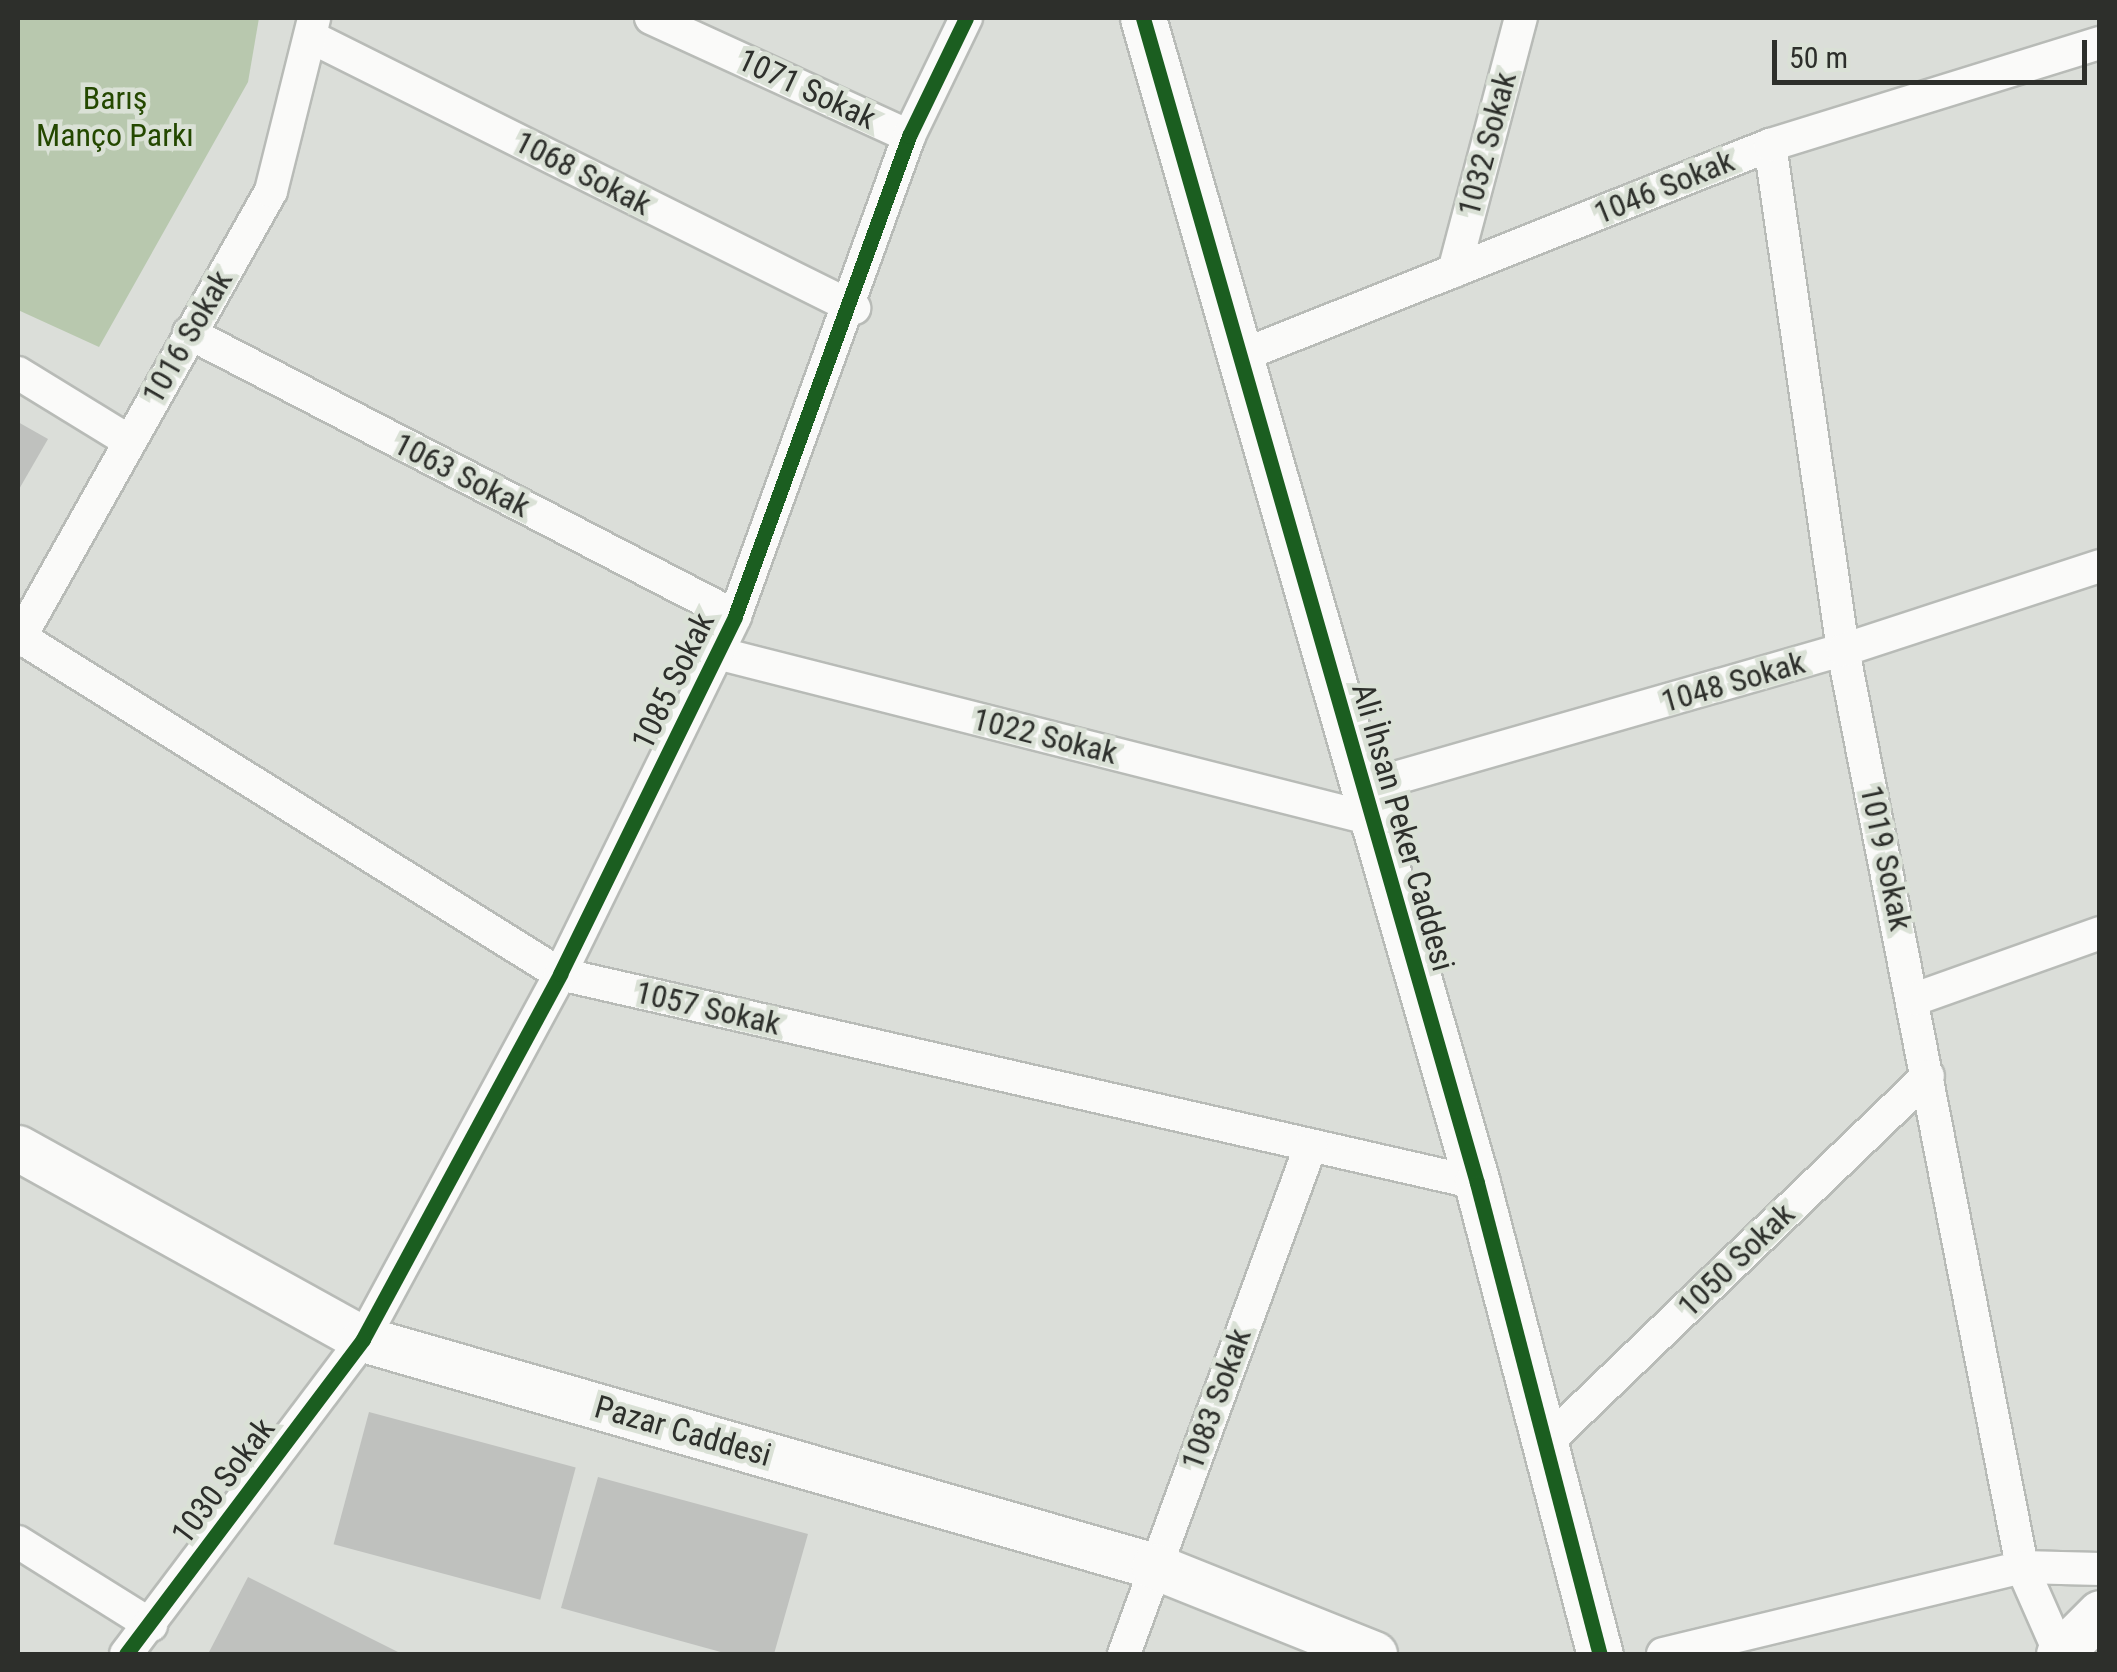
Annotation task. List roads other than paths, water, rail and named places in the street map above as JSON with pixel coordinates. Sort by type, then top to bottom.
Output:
[{"type":"street","name":"1071 Sokak","points":[[651,18],[908,136]]},
{"type":"street","name":"1085 Sokak","points":[[363,1339],[560,974],[735,616],[854,308],[908,136],[966,18]]},
{"type":"street","name":"Ali İhsan Peker Caddesi","points":[[1143,18],[1477,1183],[1600,1654]]},
{"type":"street","name":"1032 Sokak","points":[[1454,271],[1521,18]]},
{"type":"street","name":"1068 Sokak","points":[[314,28],[854,308]]},
{"type":"street","name":"1016 Sokak","points":[[19,639],[271,191],[314,28]]},
{"type":"street","name":"1046 Sokak","points":[[1238,357],[1770,145],[2100,43]]},
{"type":"street","name":"1019 Sokak","points":[[1770,145],[1843,650],[1915,999],[2022,1567],[2059,1654]]},
{"type":"street","name":"1063 Sokak","points":[[189,333],[735,616]]},
{"type":"street","points":[[18,373],[129,441]]},
{"type":"street","name":"1048 Sokak","points":[[1368,803],[2100,566]]},
{"type":"street","name":"1057 Sokak","points":[[19,639],[560,974],[1477,1183]]},
{"type":"street","name":"1022 Sokak","points":[[718,653],[1368,803]]},
{"type":"street","points":[[1915,999],[2100,933]]},
{"type":"street","name":"1050 Sokak","points":[[1545,1444],[1928,1076]]},
{"type":"street","name":"1083 Sokak","points":[[1124,1654],[1311,1145]]},
{"type":"street","name":"Pazar Caddesi","points":[[18,1148],[363,1339],[1154,1566],[1374,1654]]},
{"type":"street","name":"1030 Sokak","points":[[126,1654],[363,1339]]},
{"type":"street","points":[[18,1542],[151,1625]]},
{"type":"street","points":[[18,1566],[54,1565]]},
{"type":"street","points":[[1663,1654],[2022,1567],[2100,1569]]},
{"type":"street","points":[[2059,1654],[2100,1613]]},
{"type":"park label","name":"Barış Manço Parkı","points":[[115,118]]}]
